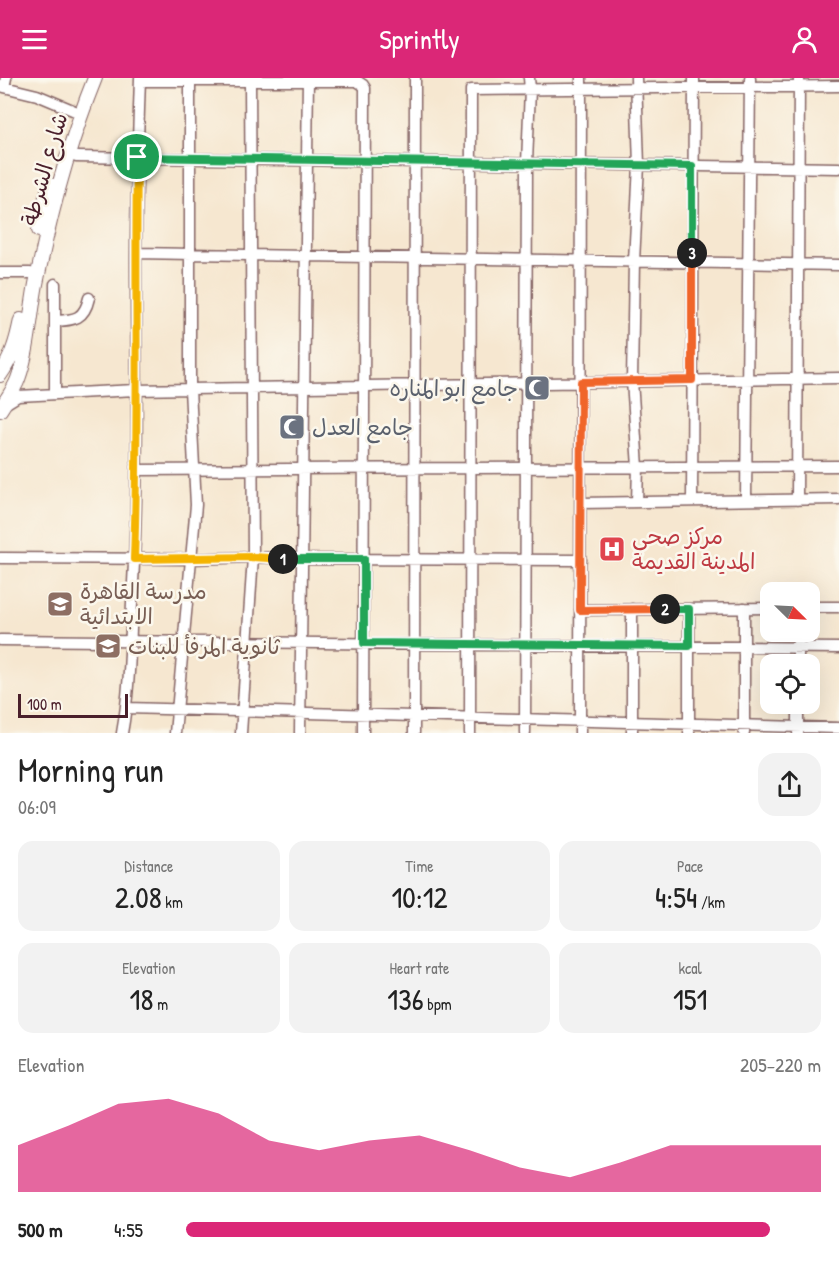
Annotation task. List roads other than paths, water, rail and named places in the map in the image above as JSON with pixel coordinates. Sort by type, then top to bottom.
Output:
[{"type":"main road","name":"شارع الشرطة","points":[[0,375],[7,366],[17,341],[44,204],[56,163],[87,78]]},
{"type":"main road","name":"شارع الشرطة","points":[[1,405],[17,381],[23,364],[36,284],[58,183],[95,78]]},
{"type":"street","points":[[6,78],[4,87],[37,95],[75,111]]},
{"type":"street","points":[[414,733],[415,78]]},
{"type":"street","points":[[122,733],[127,708],[137,470],[136,253],[140,80],[357,81],[365,88],[363,733]]},
{"type":"street","points":[[175,733],[196,505],[196,470],[190,389],[190,80]]},
{"type":"street","points":[[300,733],[308,80]]},
{"type":"street","points":[[241,733],[253,557],[250,159],[254,81]]},
{"type":"street","points":[[746,500],[750,82]]},
{"type":"street","points":[[797,500],[799,82]]},
{"type":"street","points":[[470,733],[471,90],[530,84],[581,83],[799,82],[839,86]]},
{"type":"street","points":[[580,733],[581,83]]},
{"type":"street","points":[[636,83],[639,165],[634,261],[632,381],[638,502]]},
{"type":"street","points":[[692,501],[694,83]]},
{"type":"street","points":[[525,733],[527,163],[530,84]]},
{"type":"street","points":[[76,157],[839,168]]},
{"type":"street","points":[[136,253],[839,265]]},
{"type":"street","points":[[0,273],[30,273]]},
{"type":"street","points":[[55,284],[55,393]]},
{"type":"street","points":[[55,321],[76,319],[83,314],[88,298]]},
{"type":"street","points":[[1,405],[18,396],[136,390],[839,378]]},
{"type":"street","points":[[137,470],[839,466]]},
{"type":"street","points":[[580,503],[839,499]]},
{"type":"street","points":[[0,558],[253,557],[580,560]]},
{"type":"street","points":[[820,607],[839,607]]},
{"type":"street","points":[[744,608],[744,729]]},
{"type":"street","points":[[580,610],[760,608]]},
{"type":"street","points":[[632,609],[632,728]]},
{"type":"street","points":[[689,609],[689,728]]},
{"type":"street","points":[[0,640],[839,648]]},
{"type":"street","points":[[798,642],[798,654]]},
{"type":"street","points":[[127,708],[580,721],[632,728],[798,730],[839,728]]},
{"type":"street","points":[[798,714],[798,730]]},
{"type":"place","name":"جامع ابو المناره","points":[[537,388]]},
{"type":"place","name":"جامع العدل","points":[[292,427]]},
{"type":"place","name":"مركز صحي المدينة القديمة","points":[[612,549]]},
{"type":"place","name":"مدرسة القاهرة الابتدائية","points":[[60,604]]},
{"type":"place","name":"ثانوية المرفأ للبنات","points":[[108,646]]}]
